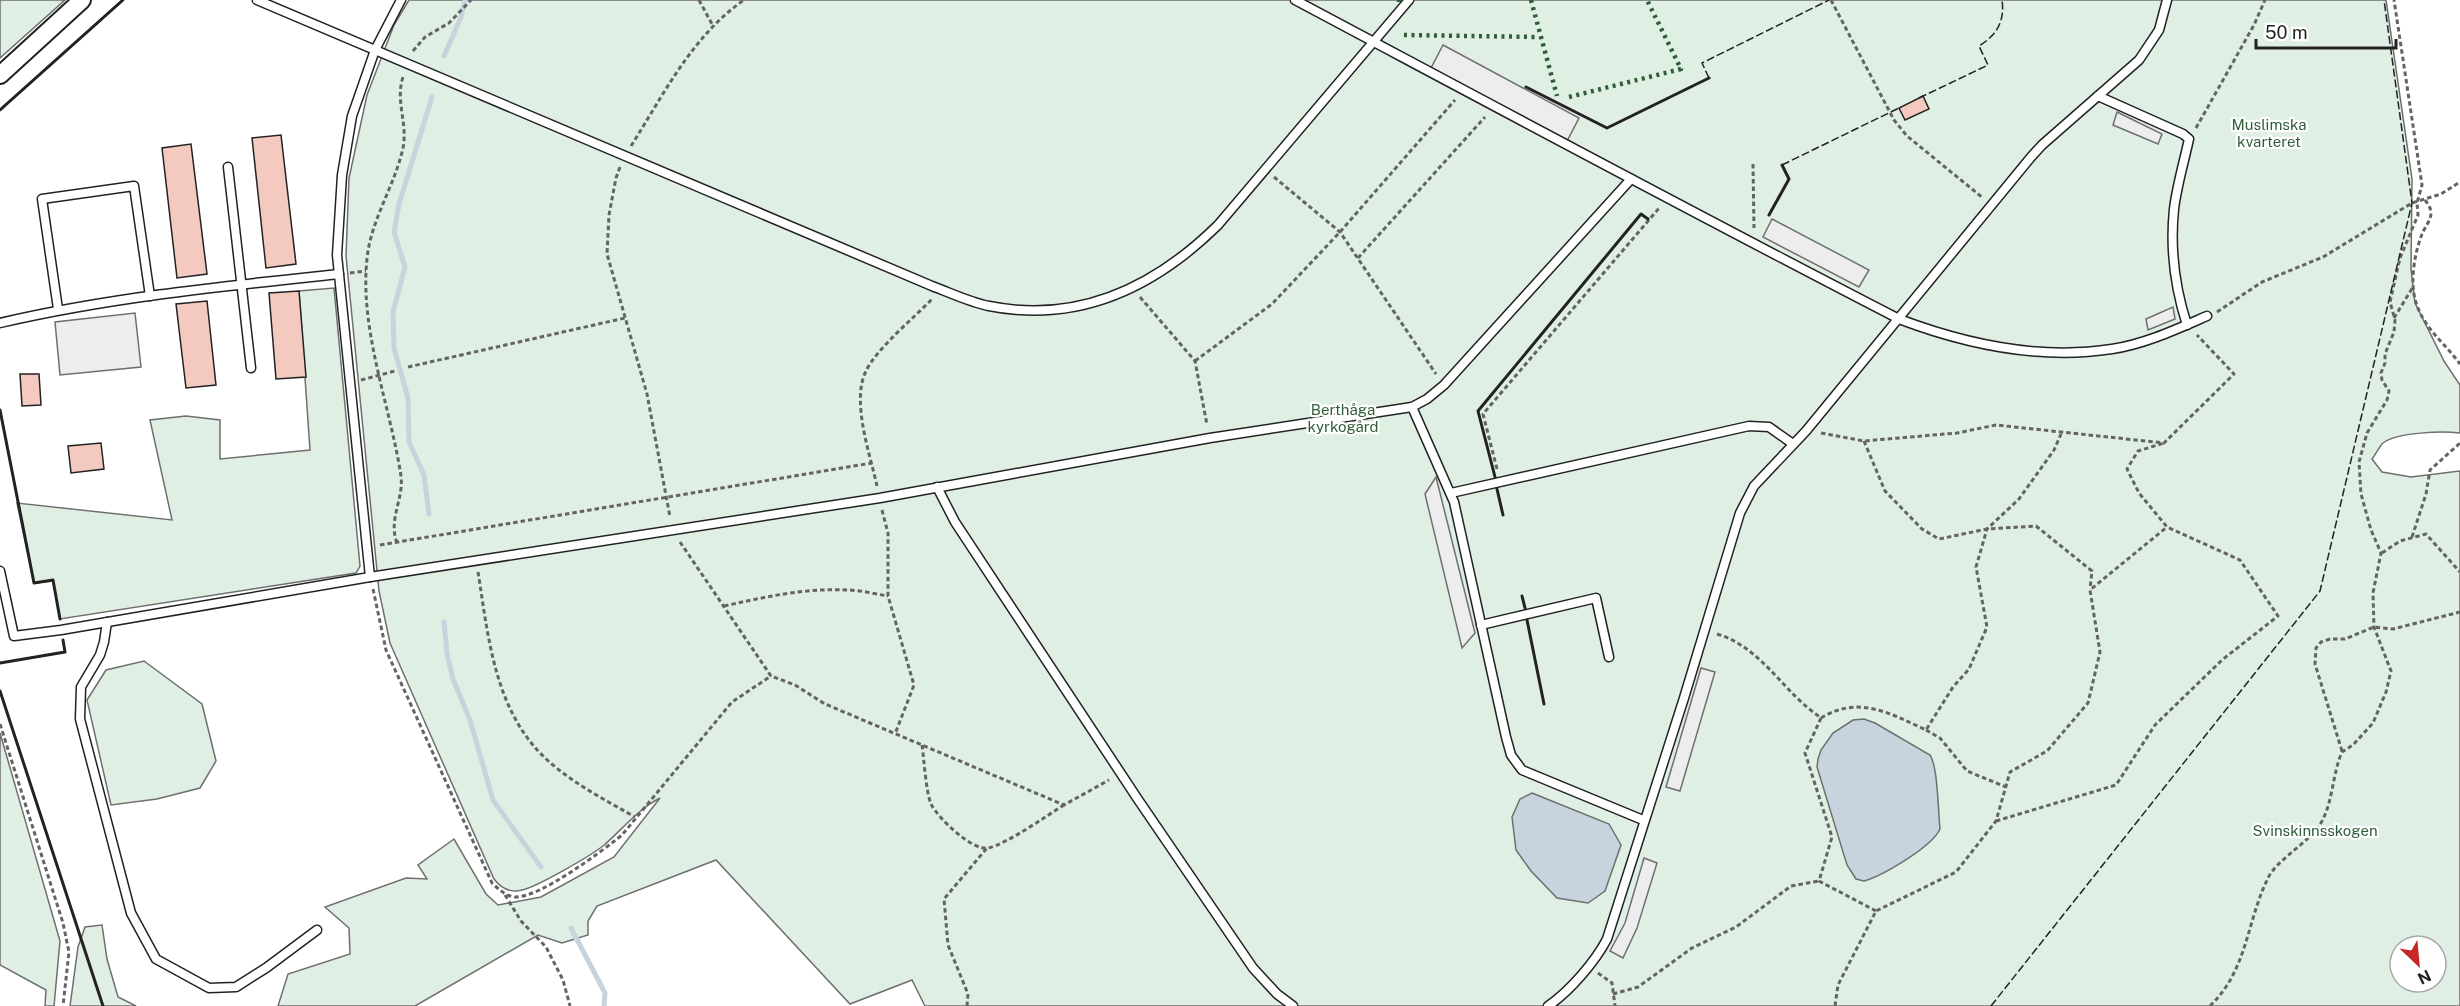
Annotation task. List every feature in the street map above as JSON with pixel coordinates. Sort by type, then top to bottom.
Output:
[{"type":"street","points":[[0,75],[82,0]]},
{"type":"lane","points":[[257,0],[941,290],[989,306],[1036,310],[1088,303],[1132,289],[1173,266],[1218,225],[1409,0]]},
{"type":"lane","points":[[370,577],[337,255],[342,175],[352,116],[375,50],[402,0]]},
{"type":"lane","points":[[1295,0],[1755,244],[1899,319],[1928,330],[1983,344],[2048,352],[2112,349],[2142,341],[2207,316]]},
{"type":"lane","points":[[1548,1006],[1566,991],[1601,951],[1607,939],[1740,513],[1754,486],[1806,430],[2042,145],[2133,67],[2159,30],[2167,0]]},
{"type":"lane","points":[[2098,96],[2182,134],[2189,140],[2174,222],[2176,283],[2187,325]]},
{"type":"lane","points":[[228,167],[251,368]]},
{"type":"lane","points":[[0,571],[14,636],[370,577],[880,498],[1210,438],[1412,407],[1427,399],[1444,385],[1631,179]]},
{"type":"lane","points":[[58,309],[42,199],[134,186],[150,296]]},
{"type":"lane","points":[[0,323],[58,309],[242,284],[339,274]]},
{"type":"lane","points":[[1412,407],[1451,493],[1509,747],[1518,765],[1539,778],[1643,820]]},
{"type":"lane","points":[[1451,493],[1749,426],[1769,427],[1793,444]]},
{"type":"lane","points":[[937,486],[955,522],[1259,976],[1293,1006]]},
{"type":"lane","points":[[1481,625],[1596,597],[1609,657]]},
{"type":"lane","points":[[107,622],[100,655],[81,687],[80,719],[131,913],[156,959],[209,987],[236,987],[317,930]]},
{"type":"path","points":[[397,543],[393,527],[401,478],[371,338],[366,271],[368,253],[375,222],[402,151],[405,133],[399,92],[408,64],[417,45],[424,37],[449,22],[471,0]]},
{"type":"path","points":[[699,0],[713,26]]},
{"type":"path","points":[[744,0],[713,26],[688,54],[624,157],[615,178],[607,234],[607,254],[651,412],[673,531],[771,676],[795,685],[825,704],[1064,805]]},
{"type":"path","points":[[1831,0],[1894,120],[1907,136],[1991,205]]},
{"type":"path","points":[[2189,140],[2254,26],[2265,0]]},
{"type":"path","points":[[2342,752],[2353,745],[2373,723],[2391,671],[2374,627],[2373,592],[2382,553],[2371,530],[2361,494],[2359,462],[2367,433],[2387,400],[2389,391],[2382,380],[2381,373],[2385,363],[2385,354],[2394,332],[2394,318],[2390,302],[2400,258],[2418,215],[2417,203],[2422,185],[2394,0]]},
{"type":"path","points":[[1195,361],[1272,304],[1340,232],[1465,89]]},
{"type":"path","points":[[1358,258],[1496,105]]},
{"type":"path","points":[[1753,164],[1755,244]]},
{"type":"path","points":[[1266,169],[1340,232],[1444,385]]},
{"type":"path","points":[[2207,316],[2262,282],[2323,257],[2412,202],[2417,203],[2441,194],[2460,182]]},
{"type":"path","points":[[1501,482],[1483,414],[1667,198]]},
{"type":"path","points":[[2425,200],[2431,209],[2431,215],[2419,243],[2414,297],[2420,315],[2428,327],[2460,364]]},
{"type":"path","points":[[2394,318],[2414,286]]},
{"type":"path","points":[[1132,289],[1195,361],[1210,438]]},
{"type":"path","points":[[895,734],[914,685],[888,596],[888,533],[860,404],[866,372],[885,347],[941,290]]},
{"type":"path","points":[[408,367],[625,318]]},
{"type":"path","points":[[1996,821],[2116,785],[2155,726],[2222,660],[2278,616],[2240,560],[2167,527],[2139,493],[2127,469],[2138,451],[2164,443],[2234,374],[2187,325]]},
{"type":"path","points":[[379,376],[395,371]]},
{"type":"path","points":[[1806,430],[1864,441],[1957,433],[1996,425],[2164,443]]},
{"type":"path","points":[[1926,730],[1953,687],[1970,669],[1987,627],[1976,567],[1987,529],[2019,499],[2054,450],[2062,433]]},
{"type":"path","points":[[1835,1006],[1838,985],[1876,911],[1956,872],[1996,821],[2010,772],[2047,751],[2088,704],[2100,652],[2090,590],[2092,570],[2036,526],[1987,529],[1939,539],[1922,529],[1886,491],[1864,441]]},
{"type":"path","points":[[2412,537],[2426,494],[2430,470],[2460,443]]},
{"type":"path","points":[[367,547],[872,463]]},
{"type":"path","points":[[2090,590],[2167,527]]},
{"type":"path","points":[[2382,553],[2400,541],[2426,534],[2460,572]]},
{"type":"path","points":[[476,561],[493,663],[503,696],[518,724],[534,747],[552,765],[635,818]]},
{"type":"path","points":[[370,577],[386,650],[492,883],[504,894],[520,921],[546,947],[563,981],[570,1006]]},
{"type":"path","points":[[724,606],[776,594],[810,591],[848,590],[888,596]]},
{"type":"path","points":[[2210,1006],[2227,987],[2243,957],[2253,914],[2270,874],[2305,843],[2321,824],[2342,752],[2315,664],[2316,648],[2321,642],[2330,639],[2345,639],[2374,627],[2393,629],[2460,612]]},
{"type":"path","points":[[1704,630],[1734,639],[1763,662],[1798,699],[1821,718]]},
{"type":"path","points":[[504,894],[514,897],[526,895],[573,871],[608,846],[622,834],[732,702],[771,676]]},
{"type":"path","points":[[1819,881],[1832,837],[1805,753],[1821,718],[1834,710],[1860,706],[1885,712],[1926,730],[1940,738],[1967,771],[2006,787]]},
{"type":"path","points":[[0,724],[65,930],[69,952],[63,1006]]},
{"type":"path","points":[[922,745],[931,804],[941,817],[976,848],[987,848],[999,844],[1121,773]]},
{"type":"path","points":[[967,1006],[968,994],[948,945],[944,899],[987,848]]},
{"type":"path","points":[[1613,994],[1638,987],[1692,948],[1736,927],[1791,886],[1819,881],[1876,911]]},
{"type":"path","points":[[1588,965],[1612,983],[1615,1006]]},
{"type":"green space","points":[[0,0],[65,0],[0,58]]},
{"type":"green space","name":"Berthåga kyrkogård","points":[[409,0],[2386,0],[2412,179],[2411,269],[2415,303],[2444,361],[2460,385],[2460,433],[2432,432],[2409,434],[2390,439],[2383,443],[2372,459],[2382,472],[2411,477],[2460,471],[2460,1006],[925,1006],[912,980],[850,1004],[716,860],[597,906],[588,921],[588,935],[562,943],[538,935],[415,1006],[278,1006],[288,974],[350,954],[349,928],[325,907],[406,878],[427,879],[418,865],[454,839],[486,894],[498,905],[541,897],[614,857],[660,798],[637,814],[603,846],[563,871],[522,890],[514,891],[503,887],[494,879],[390,643],[379,591],[346,256],[349,178],[367,95],[394,25]]},
{"type":"green space","points":[[334,288],[360,566],[356,573],[60,619],[53,581],[34,583],[17,503],[172,520],[150,420],[186,416],[220,420],[220,459],[310,450],[299,291]]},
{"type":"green space","points":[[144,661],[202,704],[216,761],[200,788],[157,799],[111,805],[87,700],[106,670]]},
{"type":"green space","points":[[0,733],[60,941],[54,1006],[45,1006],[46,990],[0,965]]},
{"type":"green space","points":[[102,925],[107,959],[118,997],[136,1006],[70,1006],[78,947],[85,927]]},
{"type":"shaded area","points":[[1443,45],[1579,118],[1566,143],[1430,70]]},
{"type":"shaded area","points":[[2117,112],[2162,134],[2158,144],[2113,125]]},
{"type":"shaded area","points":[[1772,219],[1869,270],[1859,287],[1763,237]]},
{"type":"shaded area","points":[[2173,307],[2175,319],[2148,330],[2146,319]]},
{"type":"shaded area","points":[[135,313],[141,367],[60,375],[55,322]]},
{"type":"shaded area","points":[[1436,477],[1475,633],[1462,648],[1425,494]]},
{"type":"shaded area","points":[[1701,668],[1715,672],[1680,791],[1666,787]]},
{"type":"shaded area","points":[[1864,719],[1930,755],[1936,779],[1940,829],[1927,844],[1906,860],[1864,881],[1856,879],[1847,865],[1817,767],[1821,750],[1833,733],[1853,720]]},
{"type":"shaded area","points":[[1532,793],[1609,824],[1621,845],[1605,891],[1588,903],[1557,898],[1531,871],[1516,850],[1512,817],[1520,799]]},
{"type":"shaded area","points":[[1644,858],[1657,863],[1637,928],[1623,958],[1610,951],[1625,923]]},
{"type":"building","points":[[1923,96],[1929,109],[1905,120],[1899,108]]},
{"type":"building","points":[[281,135],[296,264],[266,268],[252,138]]},
{"type":"building","points":[[191,144],[207,274],[177,278],[162,148]]},
{"type":"building","points":[[299,291],[306,377],[276,379],[269,293]]},
{"type":"building","points":[[207,301],[216,385],[186,388],[176,304]]},
{"type":"building","points":[[20,374],[39,374],[41,405],[22,406]]},
{"type":"building","points":[[101,443],[104,469],[71,473],[68,446]]},
{"type":"waterway","points":[[444,56],[461,17],[465,0]]},
{"type":"waterway","points":[[429,514],[424,475],[409,442],[408,398],[394,348],[393,312],[405,267],[394,232],[399,204],[432,97]]},
{"type":"waterway","points":[[444,622],[447,654],[453,679],[470,720],[493,800],[541,867]]},
{"type":"waterway","points":[[571,928],[605,993],[604,1006]]},
{"type":"hedge","points":[[1531,0],[1557,96]]},
{"type":"hedge","points":[[1569,97],[1681,69],[1647,0]]},
{"type":"hedge","points":[[1404,35],[1537,37]]},
{"type":"fence","points":[[1709,78],[1702,63],[1829,0]]},
{"type":"fence","points":[[1919,98],[1988,65],[1979,46],[1991,37],[1998,27],[2003,8],[2002,0]]},
{"type":"fence","points":[[1991,1006],[2320,591],[2412,203],[2384,0]]},
{"type":"fence","points":[[1782,165],[1901,107]]},
{"type":"wall","points":[[0,110],[123,0]]},
{"type":"wall","points":[[1526,87],[1607,128],[1709,78]]},
{"type":"wall","points":[[1769,215],[1789,179],[1782,165]]},
{"type":"wall","points":[[1495,477],[1478,411],[1641,214],[1648,219]]},
{"type":"wall","points":[[0,410],[34,583],[53,580],[60,619]]},
{"type":"wall","points":[[1497,489],[1503,515]]},
{"type":"wall","points":[[1522,596],[1525,608]]},
{"type":"wall","points":[[1527,620],[1544,704]]},
{"type":"wall","points":[[0,663],[65,652],[63,640]]},
{"type":"wall","points":[[0,691],[103,1006]]},
{"type":"park label","name":"Muslimska kvarteret","points":[[2269,132]]},
{"type":"park label","name":"Svinskinnsskogen","points":[[2315,830]]}]
